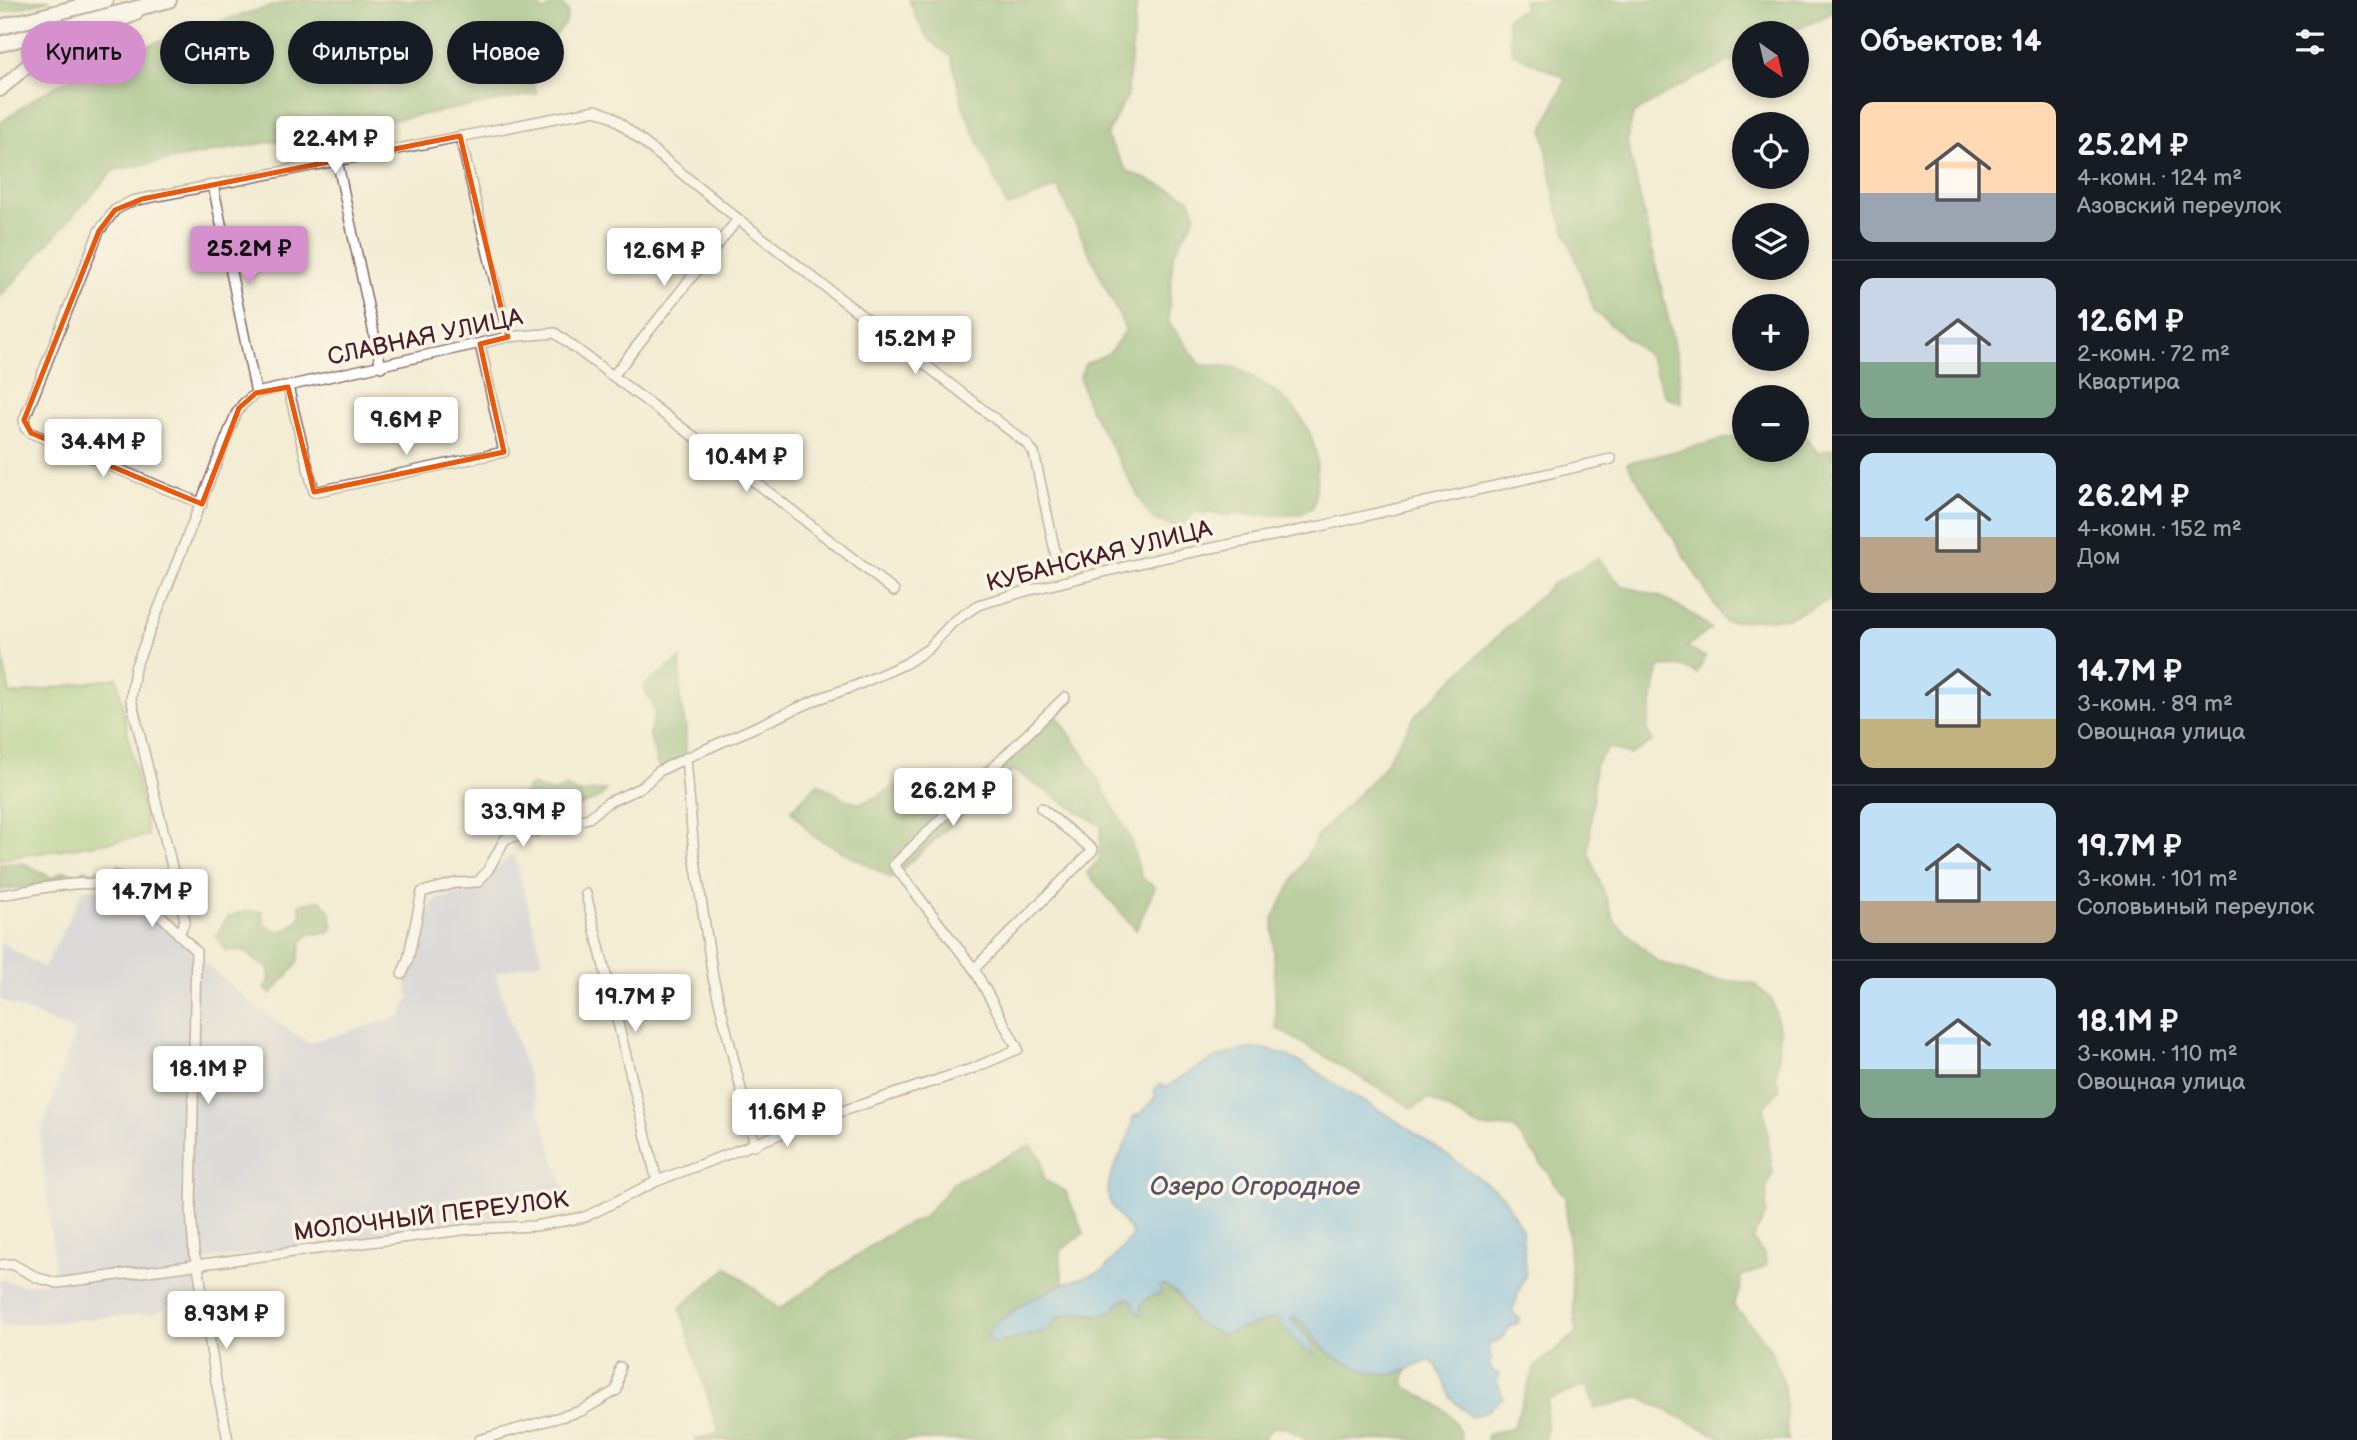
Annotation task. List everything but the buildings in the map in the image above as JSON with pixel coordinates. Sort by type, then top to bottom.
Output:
[{"type":"highway","points":[[0,27],[106,0]]},
{"type":"highway","points":[[0,44],[169,0]]},
{"type":"main road","points":[[0,90],[30,63],[72,40],[169,0]]},
{"type":"street","points":[[202,504],[31,433],[25,428],[24,420],[103,223],[115,210],[132,201],[590,110],[602,110],[1026,443],[1034,453],[1056,556]]},
{"type":"street","points":[[460,136],[508,337]]},
{"type":"street","points":[[337,160],[381,367]]},
{"type":"street","points":[[179,935],[185,920],[131,699],[135,668],[236,414],[256,393],[213,185]]},
{"type":"street","points":[[614,376],[738,219]]},
{"type":"street","name":"СЛАВНАЯ УЛИЦА","points":[[256,393],[508,337],[555,332],[775,497],[894,591]]},
{"type":"street","points":[[288,387],[314,492],[504,452],[480,344]]},
{"type":"street","name":"КУБАНСКАЯ УЛИЦА","points":[[402,974],[408,960],[422,892],[456,883],[478,882],[506,839],[589,818],[607,803],[642,787],[659,771],[818,699],[905,664],[928,649],[953,622],[978,605],[1157,559],[1307,529],[1611,459]]},
{"type":"street","points":[[1041,808],[1093,850],[974,969],[894,865],[1065,697]]},
{"type":"street","points":[[686,758],[694,853],[713,977],[755,1145]]},
{"type":"street","points":[[0,895],[95,882],[120,888],[142,901],[196,951],[191,1211],[194,1254],[228,1440]]},
{"type":"street","points":[[586,894],[657,1181]]},
{"type":"street","name":"МОЛОЧНЫЙ ПЕРЕУЛОК","points":[[0,1265],[12,1264],[38,1278],[57,1283],[198,1266],[266,1254],[470,1229],[535,1226],[585,1217],[657,1181],[848,1109],[974,1068],[1018,1049],[974,969]]},
{"type":"street","points":[[479,1440],[581,1411],[617,1390],[620,1367]]},
{"type":"highlighted area","points":[[460,136],[508,337],[480,344],[504,452],[314,492],[288,387],[256,393],[239,408],[202,504],[31,433],[24,420],[99,231],[115,210],[142,199]]},
{"type":"shaded area","points":[[514,853],[543,961],[495,973],[570,1206],[444,1228],[195,1261],[196,1296],[184,1294],[157,1313],[0,1327],[0,1279],[24,1285],[56,1280],[40,1135],[75,1032],[0,1000],[0,942],[44,968],[84,889],[111,887],[141,900],[150,913],[193,953],[257,1007],[308,1043],[401,1016],[409,997],[406,980],[418,932],[433,901],[474,888]]},
{"type":"green space","points":[[0,0],[50,0],[0,13]]},
{"type":"green space","points":[[294,0],[539,0],[541,11],[547,10],[557,0],[568,11],[564,24],[564,21],[447,21],[447,84],[533,84],[537,94],[114,170],[0,297],[0,123],[60,84],[146,84],[146,46],[160,41],[160,84],[274,84],[274,21],[221,21]]},
{"type":"green space","points":[[909,0],[1137,0],[1127,96],[1106,136],[1127,171],[1188,197],[1196,215],[1173,255],[1168,321],[1201,365],[1237,368],[1293,407],[1311,435],[1315,451],[1317,468],[1313,507],[1298,515],[1195,512],[1180,528],[1154,520],[1146,510],[1086,401],[1080,376],[1085,364],[1109,353],[1126,330],[1058,187],[1007,207],[963,107],[951,56],[924,32]]},
{"type":"green space","points":[[1523,0],[1832,0],[1832,13],[1810,23],[1810,21],[1732,21],[1732,60],[1680,86],[1633,114],[1627,141],[1679,365],[1681,403],[1665,396],[1649,356],[1595,312],[1557,208],[1543,130],[1566,78],[1513,54],[1507,18],[1524,8]]},
{"type":"green space","points":[[1732,437],[1732,462],[1809,462],[1809,441],[1818,453],[1832,449],[1832,599],[1787,618],[1725,622],[1627,463]]},
{"type":"green space","points":[[1597,558],[1621,585],[1661,597],[1694,615],[1711,629],[1687,647],[1705,657],[1697,674],[1681,666],[1659,667],[1647,730],[1653,741],[1630,755],[1609,747],[1595,765],[1589,853],[1615,922],[1657,961],[1706,979],[1753,983],[1772,1000],[1780,1031],[1778,1067],[1775,1074],[1780,1089],[1764,1107],[1773,1172],[1767,1186],[1766,1215],[1752,1239],[1764,1255],[1767,1265],[1740,1276],[1741,1287],[1733,1305],[1762,1338],[1776,1361],[1783,1385],[1789,1440],[1726,1440],[1639,1397],[1595,1409],[1587,1385],[1548,1400],[1545,1440],[1486,1440],[1487,1435],[1513,1427],[1535,1367],[1576,1333],[1565,1198],[1513,1127],[1482,1128],[1429,1099],[1413,1108],[1276,1028],[1273,918],[1318,835],[1379,773],[1416,715],[1551,585]]},
{"type":"green space","points":[[0,643],[10,695],[117,678],[148,836],[0,859]]},
{"type":"green space","points":[[681,658],[680,699],[686,728],[686,758],[659,771],[649,733],[655,714],[643,686]]},
{"type":"green space","points":[[1055,713],[1085,757],[1129,835],[1142,878],[1155,887],[1136,930],[1087,873],[1099,860],[1101,826],[1013,770],[892,878],[813,836],[791,810],[818,783],[857,803],[896,786],[940,812]]},
{"type":"green space","points":[[533,785],[552,793],[566,787],[578,793],[606,790],[600,797],[578,806],[516,811],[520,797],[526,788]]},
{"type":"green space","points":[[23,863],[52,878],[63,871],[78,874],[85,869],[94,873],[99,869],[99,874],[106,877],[107,870],[115,876],[118,874],[118,865],[133,870],[133,877],[139,878],[137,882],[141,891],[95,879],[0,890],[0,864]]},
{"type":"green space","points":[[321,900],[330,912],[333,927],[329,933],[310,934],[302,941],[297,965],[271,994],[264,989],[270,978],[268,967],[255,961],[246,951],[226,951],[216,936],[227,917],[242,912],[262,911],[265,925],[280,932],[290,928],[302,915],[299,904]]},
{"type":"green space","points":[[1031,1145],[1041,1158],[1044,1180],[1065,1191],[1084,1233],[1060,1251],[1063,1284],[1009,1312],[992,1328],[986,1338],[1029,1335],[1048,1330],[1058,1317],[1077,1313],[1101,1315],[1127,1298],[1140,1309],[1148,1298],[1162,1292],[1159,1288],[1163,1285],[1181,1299],[1192,1320],[1221,1335],[1276,1318],[1300,1345],[1309,1337],[1300,1331],[1291,1319],[1293,1317],[1333,1355],[1391,1375],[1408,1369],[1404,1377],[1405,1386],[1448,1413],[1461,1440],[1413,1440],[1402,1437],[1380,1440],[1306,1440],[1287,1428],[1272,1427],[1263,1440],[694,1440],[719,1433],[680,1308],[728,1267],[779,1309],[894,1230],[923,1218],[954,1182]]},
{"type":"water","name":"Озеро Огородное","points":[[1262,1048],[1286,1055],[1318,1072],[1348,1093],[1388,1115],[1503,1196],[1522,1230],[1526,1272],[1512,1312],[1519,1318],[1519,1323],[1510,1326],[1504,1337],[1490,1344],[1489,1353],[1492,1357],[1489,1366],[1494,1373],[1498,1373],[1497,1381],[1503,1397],[1489,1410],[1471,1417],[1451,1398],[1437,1366],[1430,1360],[1394,1374],[1369,1371],[1333,1356],[1304,1324],[1293,1317],[1291,1319],[1309,1339],[1314,1354],[1298,1344],[1276,1318],[1221,1335],[1193,1321],[1182,1299],[1163,1285],[1159,1288],[1162,1293],[1144,1302],[1140,1315],[1135,1311],[1133,1301],[1127,1298],[1119,1303],[1115,1310],[1101,1315],[1077,1313],[1058,1317],[1048,1330],[997,1344],[986,1338],[994,1325],[1026,1302],[1063,1284],[1103,1271],[1133,1235],[1110,1202],[1109,1183],[1133,1117],[1143,1112],[1156,1096],[1154,1089],[1160,1084],[1167,1087],[1189,1072],[1224,1055]]}]
